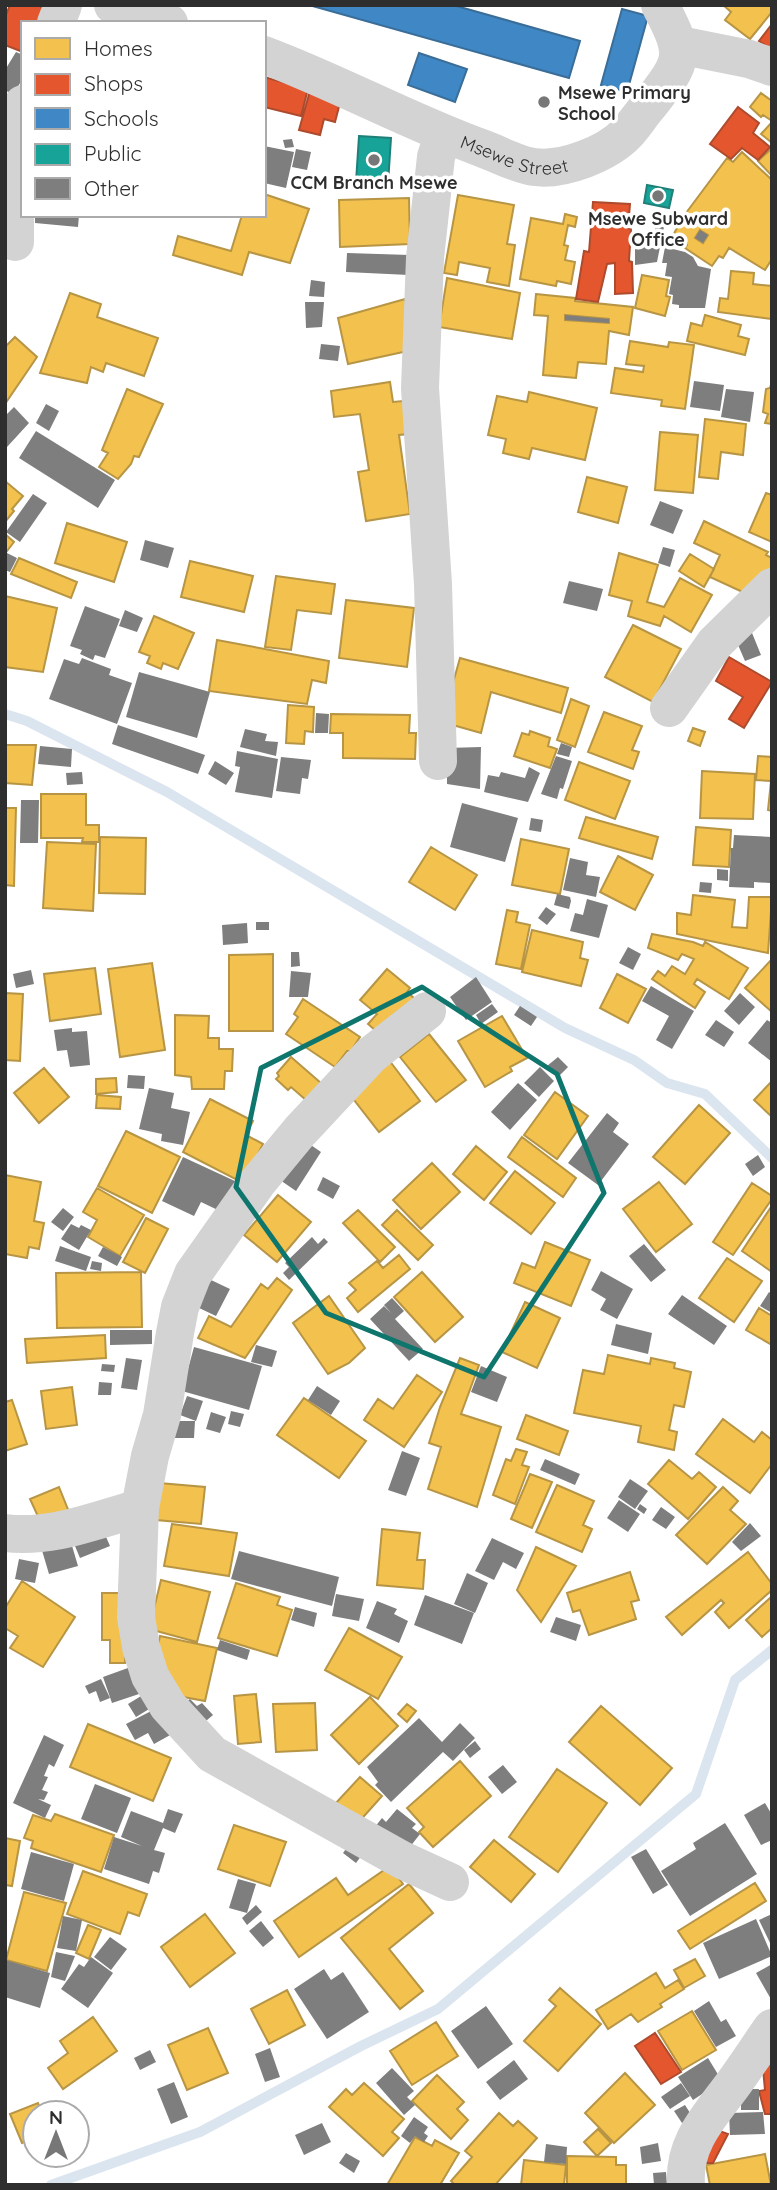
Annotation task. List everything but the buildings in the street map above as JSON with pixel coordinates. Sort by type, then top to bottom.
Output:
[{"type":"street","points":[[56,21],[63,5]]},
{"type":"street","points":[[113,5],[163,21]]},
{"type":"street","points":[[660,5],[679,45],[749,59],[772,67]]},
{"type":"street","name":"Msewe Street","points":[[266,55],[317,75],[443,135],[534,167],[579,162],[625,135],[672,76],[679,45]]},
{"type":"street","points":[[15,242],[21,129]]},
{"type":"street","points":[[439,761],[433,584],[420,388],[426,245],[436,157],[443,135]]},
{"type":"street","points":[[669,708],[715,643],[772,587]]},
{"type":"street","points":[[427,1011],[371,1055],[300,1130],[257,1183],[193,1274],[180,1307],[162,1415],[150,1456],[140,1508],[136,1617],[150,1676],[168,1706],[212,1754],[402,1860],[450,1881]]},
{"type":"street","points":[[5,1533],[44,1534],[140,1508]]},
{"type":"street","points":[[686,2185],[685,2169],[691,2145],[706,2117],[772,2028]]},
{"type":"highlighted area","points":[[422,987],[557,1074],[604,1193],[484,1377],[326,1313],[236,1187],[261,1068]]},
{"type":"waterway","points":[[5,714],[27,721],[167,792],[565,1028],[634,1060],[667,1083],[705,1094],[772,1158]]},
{"type":"waterway","points":[[51,2185],[200,2132],[361,2046],[438,2009],[696,1794],[735,1680],[772,1650]]},
{"type":"place","name":"Msewe Primary School","points":[[544,102]]},
{"type":"place","name":"CCM Branch Msewe","points":[[374,160]]},
{"type":"place","name":"Msewe Subward Office","points":[[658,196]]}]
